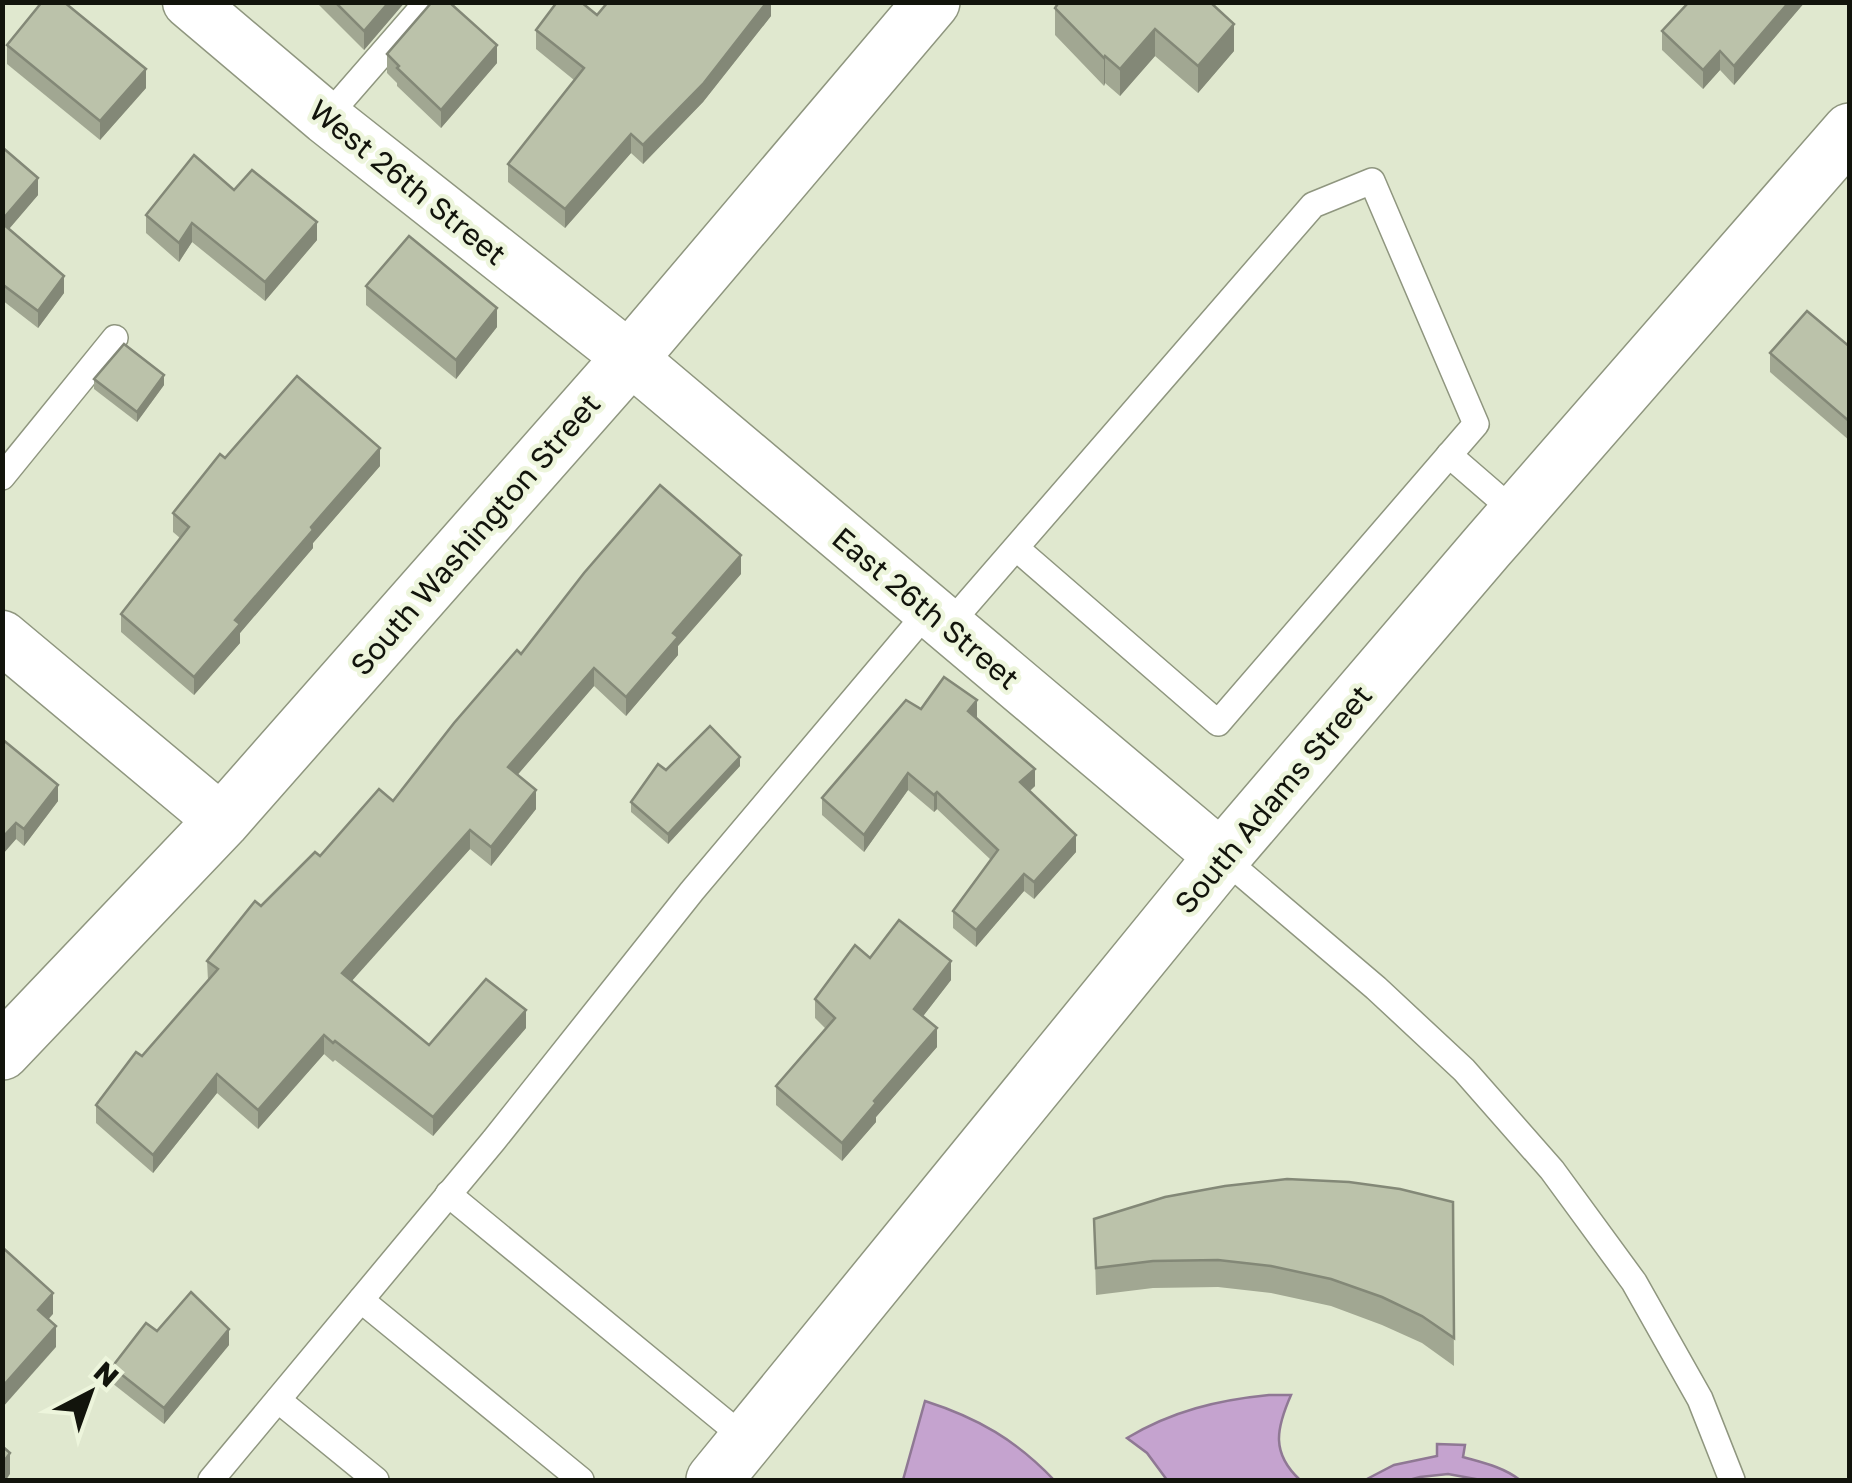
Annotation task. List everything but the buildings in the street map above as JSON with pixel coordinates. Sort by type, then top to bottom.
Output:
[{"type":"main road","name":"South Washington Street","points":[[2,1052],[222,821],[630,358],[932,2]]},
{"type":"main road","name":"South Adams Street","points":[[730,1460],[1222,858],[1850,130]]},
{"type":"street","name":"West 26th Street","points":[[189,2],[326,118],[630,358]]},
{"type":"street","name":"East 26th Street","points":[[630,358],[1222,858]]},
{"type":"street","points":[[2,636],[222,821]]},
{"type":"lane","points":[[326,118],[427,2]]},
{"type":"lane","points":[[211,1480],[692,891],[938,618],[1016,548],[1313,206],[1372,181],[1476,424],[1218,722],[1016,548]]},
{"type":"lane","points":[[2,477],[115,338]]},
{"type":"lane","points":[[1449,455],[1516,513]]},
{"type":"lane","points":[[1222,858],[1376,988],[1464,1070],[1552,1170],[1634,1282],[1700,1399],[1732,1480]]},
{"type":"lane","points":[[448,1194],[730,1460]]},
{"type":"lane","points":[[361,1300],[581,1480]]},
{"type":"lane","points":[[278,1400],[376,1480]]},
{"type":"shaded area","points":[[1291,1395],[1282,1419],[1280,1450],[1300,1480],[1167,1480],[1147,1453],[1127,1438],[1196,1408]]},
{"type":"shaded area","points":[[925,1401],[995,1432],[1054,1480],[903,1480]]},
{"type":"shaded area","points":[[1437,1444],[1465,1445],[1463,1457],[1520,1480],[1481,1480],[1448,1474],[1409,1480],[1365,1480],[1394,1465],[1437,1456]]}]
